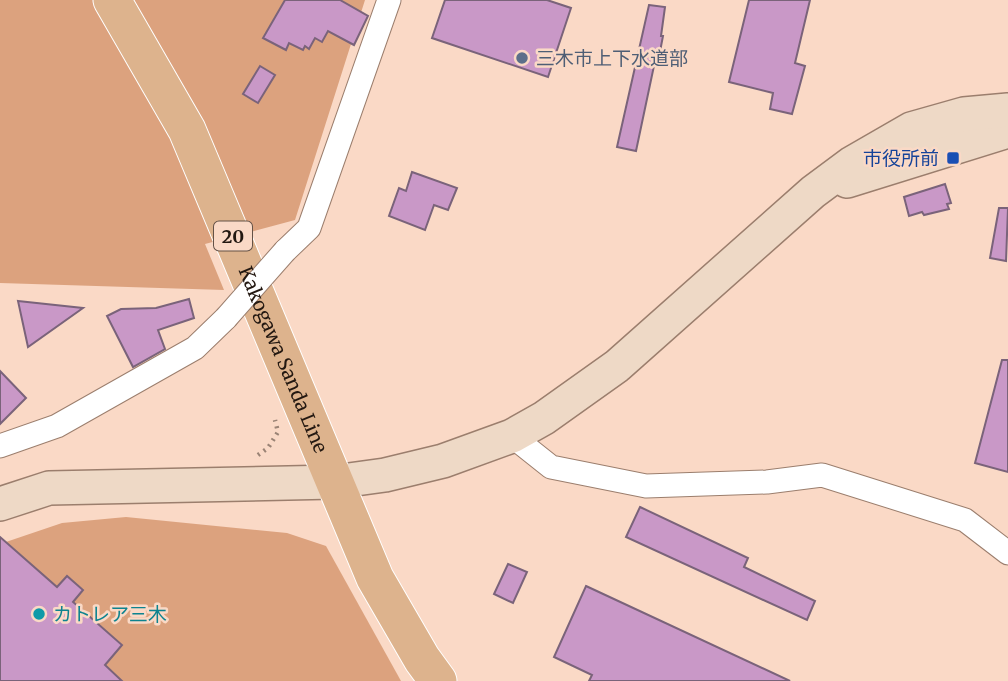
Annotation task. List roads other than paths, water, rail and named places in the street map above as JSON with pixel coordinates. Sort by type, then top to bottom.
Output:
[{"type":"main road","name":"Kakogawa Sanda Line","points":[[112,0],[187,130],[243,258],[375,578],[422,659],[438,681]]},
{"type":"street","points":[[0,446],[57,426],[195,348],[309,228],[389,0]]},
{"type":"street","points":[[0,504],[49,488],[334,482],[385,475],[443,461],[512,436],[544,418],[617,366],[813,192],[873,150],[911,129],[964,114],[1008,110]]},
{"type":"street","points":[[813,192],[1008,131]]},
{"type":"street","points":[[512,436],[551,467],[646,486],[767,482],[822,475],[965,520],[1008,553]]},
{"type":"place","name":"三木市上下水道部","points":[[522,58]]},
{"type":"place","name":"市役所前","points":[[953,158]]},
{"type":"place","name":"カトレア三木","points":[[39,614]]}]
